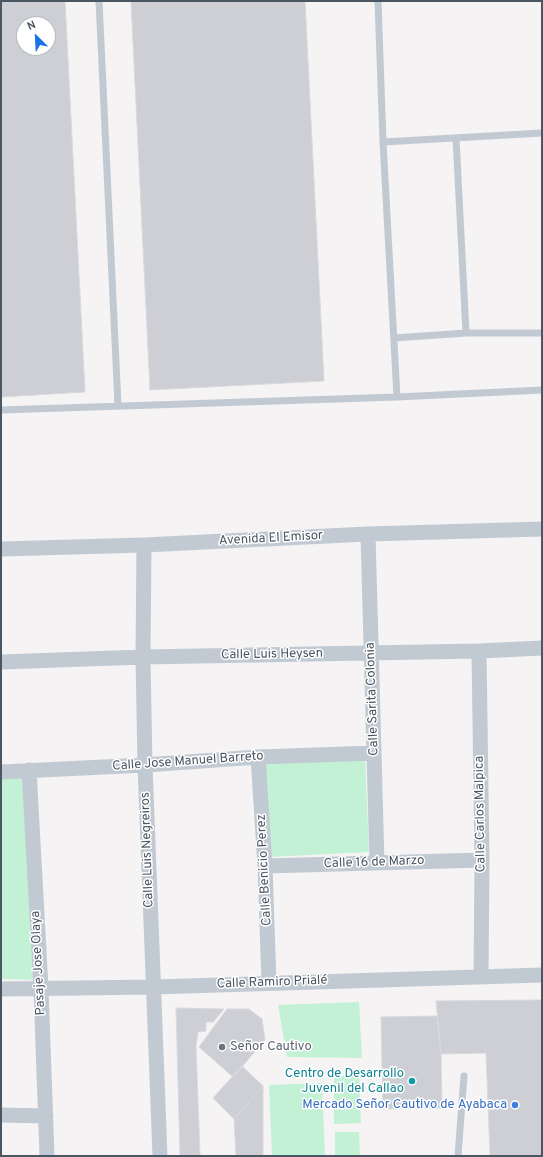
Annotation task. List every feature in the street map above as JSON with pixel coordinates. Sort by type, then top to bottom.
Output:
[{"type":"street","name":"Avenida El Emisor","points":[[1,549],[368,534],[542,529]]},
{"type":"street","name":"Calle Sarita Colonia","points":[[368,534],[378,864]]},
{"type":"street","name":"Calle Luis Negreiros","points":[[144,544],[143,657],[145,765],[160,1156]]},
{"type":"street","name":"Calle Luis Heysen","points":[[1,662],[143,657],[372,654],[542,648]]},
{"type":"street","name":"Calle Carlos Malpica","points":[[479,651],[482,860],[481,977]]},
{"type":"street","name":"Calle Jose Manuel Barreto","points":[[1,772],[145,765],[258,757],[374,753]]},
{"type":"street","name":"Calle Benicio Perez","points":[[258,757],[265,866],[269,983]]},
{"type":"street","name":"Pasaje Jose Olaya","points":[[30,770],[41,988],[47,1156]]},
{"type":"street","name":"Calle 16 de Marzo","points":[[265,866],[482,860]]},
{"type":"street","name":"Calle Ramiro Prialé","points":[[1,989],[154,987],[542,975]]},
{"type":"street","points":[[1,1115],[46,1116]]},
{"type":"lane","points":[[99,1],[118,405]]},
{"type":"lane","points":[[378,1],[383,142],[398,397]]},
{"type":"lane","points":[[383,142],[542,133]]},
{"type":"lane","points":[[456,138],[466,333]]},
{"type":"lane","points":[[394,338],[466,333],[542,332]]},
{"type":"lane","points":[[1,410],[398,397],[542,390]]},
{"type":"lane","points":[[458,1156],[464,1076]]},
{"type":"green space","points":[[365,758],[369,852],[269,857],[264,760]]},
{"type":"green space","points":[[26,773],[35,980],[1,979],[1,774]]},
{"type":"green space","points":[[359,1002],[362,1058],[287,1057],[278,1005]]},
{"type":"green space","points":[[334,1076],[359,1076],[361,1123],[334,1124]]},
{"type":"green space","points":[[322,1083],[325,1156],[272,1156],[269,1085]]},
{"type":"green space","points":[[335,1132],[359,1132],[360,1156],[335,1156]]},
{"type":"building","points":[[1,1],[65,1],[85,392],[1,397]]},
{"type":"building","points":[[131,1],[305,1],[324,381],[150,390]]},
{"type":"building","name":"Mercado Señor Cautivo de Ayabaca","points":[[542,1000],[542,1156],[490,1156],[486,1053],[441,1054],[436,1001]]},
{"type":"building","points":[[176,1008],[224,1009],[213,1022],[206,1022],[206,1031],[198,1032],[196,1046],[200,1156],[180,1156]]},
{"type":"building","points":[[227,1009],[249,1009],[262,1019],[265,1040],[233,1077],[199,1047]]},
{"type":"building","name":"Centro de Desarrollo Juvenil del Callao","points":[[437,1016],[441,1054],[442,1108],[383,1109],[381,1017]]},
{"type":"building","points":[[242,1066],[263,1086],[234,1119],[213,1098]]},
{"type":"building","points":[[263,1086],[263,1156],[236,1156],[234,1119]]},
{"type":"place","name":"Señor Cautivo","points":[[222,1047]]},
{"type":"place","name":"Centro de Desarrollo Juvenil del Callao","points":[[412,1081]]},
{"type":"place","name":"Mercado Señor Cautivo de Ayabaca","points":[[515,1105]]}]
